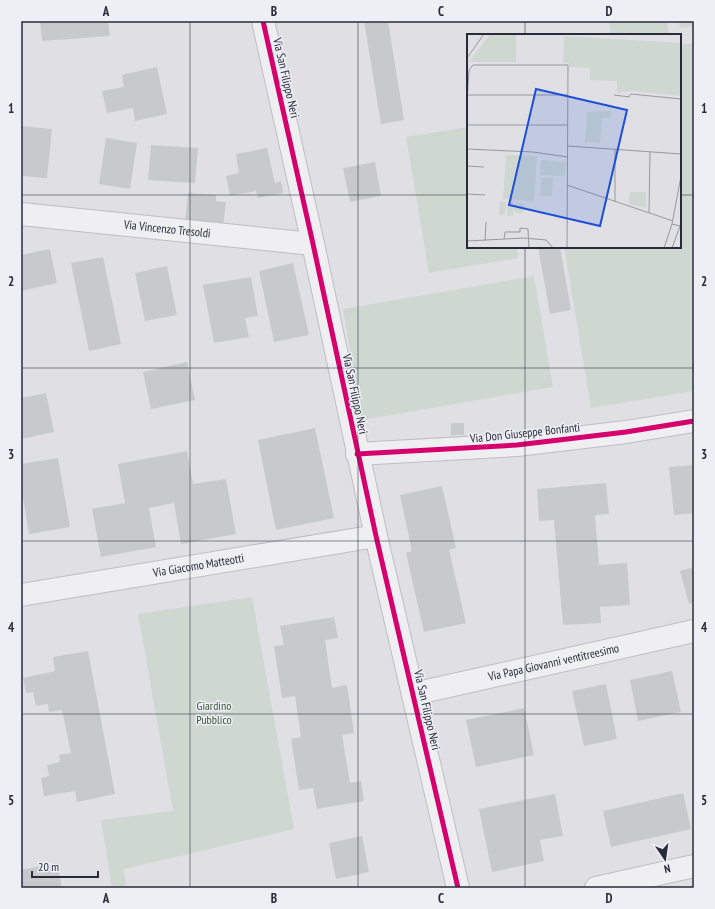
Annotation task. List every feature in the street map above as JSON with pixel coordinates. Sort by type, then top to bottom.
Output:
[{"type":"street","name":"Via San Filippo Neri","points":[[263,21],[313,244],[357,454],[458,888]]},
{"type":"street","name":"Via Vincenzo Tresoldi","points":[[21,214],[313,244]]},
{"type":"street","name":"Via Don Giuseppe Bonfanti","points":[[357,454],[523,445],[618,433],[694,421]]},
{"type":"street","name":"Via Giacomo Matteotti","points":[[21,595],[376,536]]},
{"type":"street","name":"Via Papa Giovanni ventitreesimo","points":[[413,694],[694,631]]},
{"type":"street","points":[[596,888],[694,866]]},
{"type":"green space","points":[[609,21],[667,21],[669,34],[611,34]]},
{"type":"green space","points":[[679,21],[694,21],[694,26],[680,28]]},
{"type":"green space","points":[[694,43],[694,391],[591,408],[564,248],[681,248],[681,45]]},
{"type":"green space","points":[[467,127],[467,248],[517,248],[518,258],[429,273],[406,137]]},
{"type":"green space","points":[[534,276],[553,387],[362,420],[343,309]]},
{"type":"green space","name":"Giardino Pubblico","points":[[252,597],[294,829],[124,869],[126,888],[112,888],[101,820],[173,811],[138,614]]},
{"type":"building","points":[[40,21],[108,21],[110,36],[42,41]]},
{"type":"building","points":[[364,21],[388,21],[404,120],[381,124]]},
{"type":"building","points":[[157,67],[167,114],[135,121],[133,108],[107,113],[102,91],[124,87],[122,75]]},
{"type":"building","points":[[21,126],[52,129],[47,178],[21,176]]},
{"type":"building","points":[[106,138],[137,143],[130,189],[99,184]]},
{"type":"building","points":[[151,145],[198,148],[195,183],[148,180]]},
{"type":"building","points":[[267,148],[275,183],[281,181],[283,193],[258,198],[256,191],[230,196],[226,176],[239,173],[236,154]]},
{"type":"building","points":[[375,162],[381,196],[350,202],[343,168]]},
{"type":"building","points":[[188,193],[216,195],[216,201],[226,202],[223,226],[185,222]]},
{"type":"building","points":[[538,248],[560,248],[571,310],[550,314]]},
{"type":"building","points":[[50,249],[57,283],[21,291],[21,255]]},
{"type":"building","points":[[103,257],[121,344],[89,351],[71,263]]},
{"type":"building","points":[[293,263],[309,335],[274,342],[259,271]]},
{"type":"building","points":[[167,266],[177,315],[145,321],[135,273]]},
{"type":"building","points":[[251,277],[258,316],[245,318],[249,337],[214,343],[203,285]]},
{"type":"building","points":[[187,362],[195,400],[151,409],[143,372]]},
{"type":"building","points":[[46,393],[54,432],[21,439],[21,398]]},
{"type":"building","points":[[451,423],[464,423],[464,435],[451,435]]},
{"type":"building","points":[[315,428],[334,518],[276,530],[258,440]]},
{"type":"building","points":[[187,451],[193,484],[226,479],[236,534],[181,544],[174,503],[149,508],[156,547],[101,557],[92,509],[125,503],[118,464]]},
{"type":"building","points":[[58,458],[70,527],[29,534],[21,486],[21,464]]},
{"type":"building","points":[[694,465],[694,513],[674,515],[669,467]]},
{"type":"building","points":[[606,483],[609,514],[595,515],[599,565],[627,563],[630,605],[600,607],[601,623],[563,625],[554,520],[539,521],[537,489]]},
{"type":"building","points":[[442,486],[456,548],[449,550],[466,623],[424,632],[406,553],[412,551],[400,495]]},
{"type":"building","points":[[694,567],[694,602],[689,604],[680,571]]},
{"type":"building","points":[[334,617],[338,638],[325,640],[332,688],[347,685],[354,733],[342,735],[350,783],[361,781],[364,801],[317,809],[313,788],[299,790],[291,739],[301,737],[295,696],[282,698],[274,646],[284,645],[280,626]]},
{"type":"building","points":[[88,651],[115,794],[77,802],[75,791],[44,796],[41,778],[49,776],[47,765],[60,762],[59,755],[71,753],[62,710],[49,712],[48,704],[36,706],[33,692],[26,693],[23,678],[55,671],[53,657]]},
{"type":"building","points":[[672,671],[681,712],[638,721],[630,680]]},
{"type":"building","points":[[606,684],[617,739],[584,746],[572,691]]},
{"type":"building","points":[[524,708],[534,755],[476,767],[466,720]]},
{"type":"building","points":[[683,793],[691,829],[611,847],[603,811]]},
{"type":"building","points":[[555,794],[563,836],[540,840],[544,861],[492,872],[479,809]]},
{"type":"building","points":[[362,836],[369,872],[336,879],[329,843]]},
{"type":"building","points":[[57,863],[62,888],[21,888],[21,870]]},
{"type":"cycle path","points":[[263,21],[376,536],[458,888]]},
{"type":"cycle path","points":[[357,454],[517,445],[626,432],[694,421]]}]
